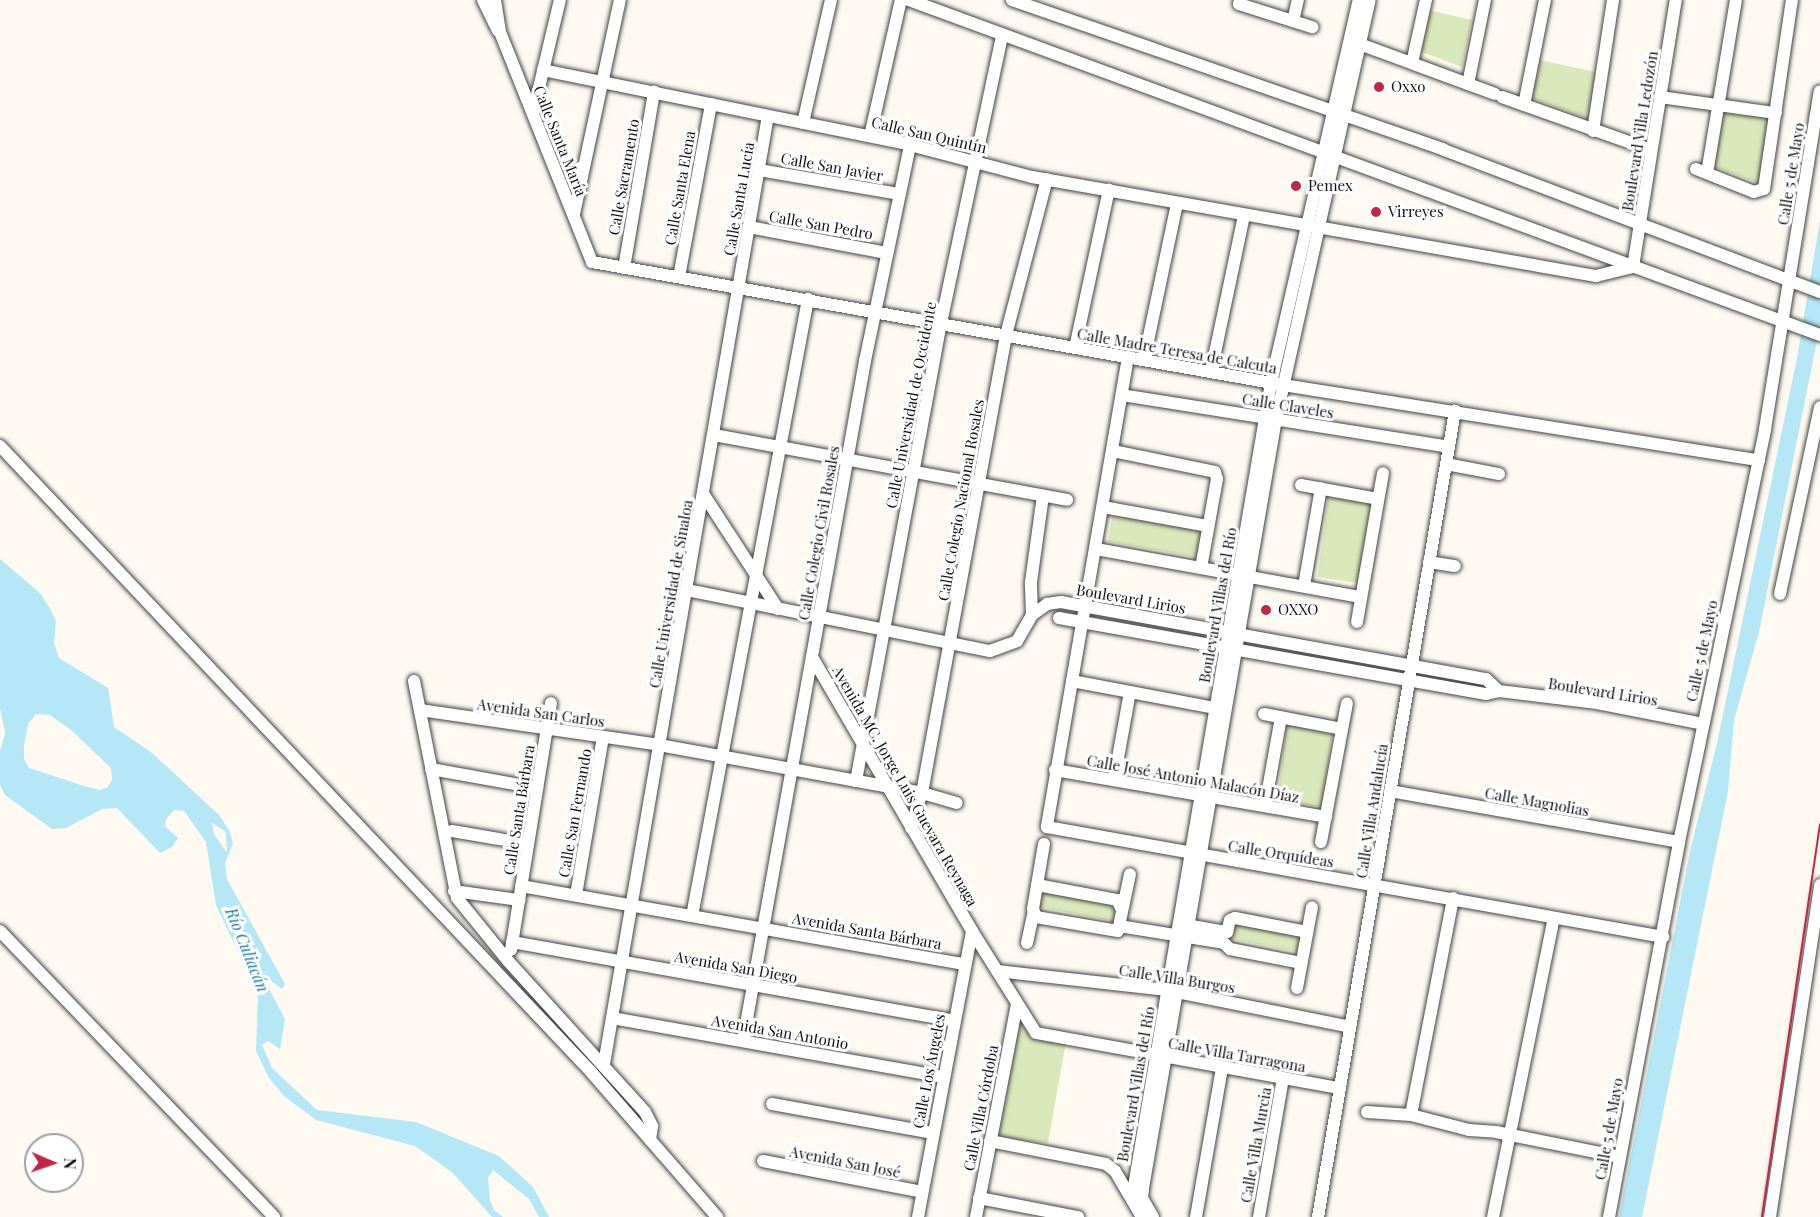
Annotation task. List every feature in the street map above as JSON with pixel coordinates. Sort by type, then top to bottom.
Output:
[{"type":"street","name":"Calle Santa María","points":[[483,0],[533,113],[592,262]]},
{"type":"street","points":[[533,113],[560,0]]},
{"type":"street","points":[[574,216],[600,82],[620,0]]},
{"type":"street","points":[[803,123],[831,0]]},
{"type":"street","points":[[870,136],[901,0]]},
{"type":"street","points":[[909,0],[1820,335]]},
{"type":"street","points":[[1012,0],[1641,223],[1820,292]]},
{"type":"street","points":[[1293,21],[1298,0]]},
{"type":"street","name":"Boulevard Villas del Río","points":[[1356,38],[1359,0]]},
{"type":"street","name":"Boulevard Villas del Río","points":[[1153,1217],[1142,1198],[1161,1057],[1277,384],[1356,38],[1370,0]]},
{"type":"street","points":[[1412,60],[1426,0]]},
{"type":"street","points":[[1468,84],[1485,0]]},
{"type":"street","points":[[1524,105],[1545,0]]},
{"type":"street","points":[[1593,131],[1613,0]]},
{"type":"street","name":"Boulevard Villa Ledozón","points":[[1633,267],[1676,0]]},
{"type":"street","points":[[1736,0],[1719,105],[1702,171],[1754,192],[1764,187],[1792,0]]},
{"type":"street","points":[[1240,2],[1312,27]]},
{"type":"street","points":[[496,29],[498,4]]},
{"type":"street","name":"Calle Universidad de Occidente","points":[[856,781],[942,323],[1002,35]]},
{"type":"street","points":[[1356,38],[1468,84],[1593,131],[1651,150]]},
{"type":"street","name":"Calle San Quintín","points":[[543,70],[870,136],[1047,179],[1244,216],[1596,276],[1633,267]]},
{"type":"street","name":"Calle 5 de Mayo","points":[[1609,1217],[1679,842],[1794,282],[1820,91]]},
{"type":"street","name":"Calle Sacramento","points":[[624,268],[654,92]]},
{"type":"street","points":[[1660,97],[1776,114]]},
{"type":"street","name":"Calle Santa Elena","points":[[679,277],[711,104]]},
{"type":"street","name":"Calle Santa Lucía","points":[[739,287],[768,116]]},
{"type":"street","name":"Calle Colegio Civil Rosales","points":[[743,1041],[847,460],[910,145]]},
{"type":"street","name":"Calle San Javier","points":[[759,170],[900,194]]},
{"type":"street","name":"Calle Colegio Nacional Rosales","points":[[911,828],[922,793],[951,645],[977,485],[1006,335],[1047,179]]},
{"type":"street","points":[[1075,348],[1109,190]]},
{"type":"street","points":[[1144,360],[1177,203]]},
{"type":"street","points":[[1211,372],[1244,216]]},
{"type":"street","name":"Calle San Pedro","points":[[749,227],[887,253]]},
{"type":"street","name":"Calle Madre Teresa de Calcuta","points":[[592,262],[1277,384],[1759,460]]},
{"type":"street","name":"Calle Universidad de Sinaloa","points":[[604,1064],[739,287]]},
{"type":"street","points":[[692,916],[808,299]]},
{"type":"street","points":[[1055,770],[1096,549],[1128,357]]},
{"type":"street","name":"Calle Claveles","points":[[1122,394],[1449,447]]},
{"type":"street","points":[[1780,594],[1820,407]]},
{"type":"street","name":"Calle Villa Andalucía","points":[[1318,1217],[1455,411]]},
{"type":"street","points":[[714,435],[1067,500]]},
{"type":"street","points":[[0,447],[502,977],[717,1217]]},
{"type":"street","points":[[1113,451],[1211,469],[1217,479],[1201,568]]},
{"type":"street","points":[[1446,464],[1498,474]]},
{"type":"street","points":[[1357,622],[1383,473]]},
{"type":"street","points":[[1301,485],[1378,499]]},
{"type":"street","points":[[1304,586],[1321,488]]},
{"type":"street","points":[[704,495],[778,609]]},
{"type":"street","points":[[687,590],[951,645],[990,651],[1006,647],[1022,636],[1032,615],[1031,582],[1043,496]]},
{"type":"street","points":[[1103,507],[1208,526]]},
{"type":"street","points":[[1096,549],[1361,597]]},
{"type":"street","points":[[1429,562],[1455,566]]},
{"type":"street","name":"Boulevard Lirios","points":[[1032,615],[1054,601],[1486,679],[1498,691]]},
{"type":"street","name":"Boulevard Lirios","points":[[1059,618],[1486,694],[1498,691],[1597,703],[1703,724]]},
{"type":"street","name":"Boulevard Villas del Río","points":[[1205,796],[1215,708],[1231,649]]},
{"type":"street","name":"Avenida MC. Jorge Luis Guevara Reynaga","points":[[812,657],[972,931]]},
{"type":"street","points":[[414,681],[454,891],[464,909],[509,962],[604,1064],[648,1116],[650,1140]]},
{"type":"street","points":[[1072,681],[1215,708]]},
{"type":"street","points":[[1114,780],[1130,692]]},
{"type":"street","name":"Calle Santa Bárbara","points":[[509,962],[551,703]]},
{"type":"street","points":[[1321,842],[1347,703]]},
{"type":"street","name":"Avenida San Carlos","points":[[420,710],[659,745],[922,793],[957,803]]},
{"type":"street","points":[[1264,714],[1342,729]]},
{"type":"street","points":[[1265,806],[1281,717]]},
{"type":"street","name":"Calle San Fernando","points":[[576,895],[603,737]]},
{"type":"street","points":[[431,769],[537,788]]},
{"type":"street","name":"Calle José Antonio Malacón Díaz","points":[[1055,770],[1326,817]]},
{"type":"street","name":"Calle Orquídeas","points":[[1055,770],[1046,816],[1046,825],[1051,830],[1453,898],[1663,937]]},
{"type":"street","name":"Calle Magnolias","points":[[1390,791],[1679,842]]},
{"type":"street","points":[[452,831],[528,844]]},
{"type":"street","points":[[1027,943],[1037,916],[1037,885],[1044,844]]},
{"type":"street","points":[[1037,916],[1112,932],[1118,931],[1130,874]]},
{"type":"street","points":[[1037,885],[1117,900],[1122,910]]},
{"type":"street","points":[[1770,1217],[1820,885]]},
{"type":"street","name":"Calle Santa Bárbara","points":[[521,886],[692,916]]},
{"type":"street","points":[[454,891],[519,900]]},
{"type":"street","points":[[1411,1115],[1453,898]]},
{"type":"street","points":[[1297,988],[1312,907]]},
{"type":"street","name":"Avenida Santa Bárbara","points":[[692,916],[965,964]]},
{"type":"street","points":[[1301,963],[1230,949],[1226,938],[1230,920],[1235,918],[1307,932]]},
{"type":"street","points":[[1493,1217],[1554,918]]},
{"type":"street","points":[[1119,926],[1182,930],[1226,938]]},
{"type":"street","points":[[0,931],[274,1217]]},
{"type":"street","name":"Calle Los Ángeles","points":[[918,1217],[972,931]]},
{"type":"street","name":"Calle Villa Tarragona","points":[[972,931],[1017,1005],[1039,1035],[1340,1088]]},
{"type":"street","name":"Avenida San Diego","points":[[512,942],[954,1021]]},
{"type":"street","name":"Calle Villa Burgos","points":[[997,971],[1172,991],[1350,1027]]},
{"type":"street","name":"Calle Villa Córdoba","points":[[976,1217],[1017,1005]]},
{"type":"street","name":"Avenida San Antonio","points":[[612,1018],[943,1077]]},
{"type":"street","name":"Boulevard Villas del Río","points":[[1132,1198],[1161,1057]]},
{"type":"street","points":[[1197,1217],[1222,1068]]},
{"type":"street","name":"Calle Villa Murcia","points":[[1258,1217],[1283,1078]]},
{"type":"street","points":[[772,1104],[933,1133]]},
{"type":"street","points":[[1367,1112],[1411,1115],[1469,1130],[1508,1135],[1620,1157]]},
{"type":"street","points":[[990,1141],[1106,1164],[1132,1198],[1142,1217]]},
{"type":"street","name":"Avenida San José","points":[[763,1161],[922,1192]]},
{"type":"street","points":[[979,1198],[1078,1217]]},
{"type":"green space","points":[[1428,10],[1472,20],[1462,67],[1419,51]]},
{"type":"green space","points":[[1540,60],[1596,72],[1588,119],[1531,98]]},
{"type":"green space","points":[[1724,109],[1771,116],[1761,184],[1715,167]]},
{"type":"green space","points":[[1329,494],[1371,500],[1359,583],[1317,577]]},
{"type":"green space","points":[[1113,512],[1207,528],[1201,558],[1108,542]]},
{"type":"green space","points":[[1287,721],[1333,727],[1323,807],[1277,801]]},
{"type":"green space","points":[[1042,889],[1117,904],[1113,921],[1039,907]]},
{"type":"green space","points":[[1233,918],[1302,931],[1298,952],[1229,939]]},
{"type":"green space","points":[[1020,1021],[1029,1035],[1066,1042],[1048,1143],[998,1137]]},
{"type":"water","points":[[1820,220],[1820,325],[1759,632],[1734,720],[1728,791],[1642,1217],[1619,1217],[1690,851],[1717,743],[1797,358]]},
{"type":"water","name":"Río Culiacán","points":[[0,559],[40,593],[51,610],[56,621],[54,643],[59,658],[108,688],[114,727],[151,752],[219,815],[229,830],[233,843],[225,863],[227,879],[285,984],[282,989],[270,980],[266,983],[285,1019],[280,1049],[268,1041],[262,1045],[272,1068],[317,1110],[416,1122],[499,1156],[533,1187],[549,1217],[539,1217],[529,1199],[493,1170],[488,1178],[490,1201],[494,1210],[503,1217],[492,1217],[453,1173],[415,1146],[316,1120],[284,1096],[269,1078],[256,1051],[258,994],[216,905],[206,842],[184,811],[174,810],[166,819],[165,826],[178,838],[172,847],[160,853],[117,808],[102,809],[66,828],[52,829],[5,795],[0,785],[0,751],[5,733],[0,709]],"holes":[[[36,714],[50,715],[71,730],[111,768],[112,780],[108,787],[100,790],[29,768],[24,759],[24,746],[28,724]],[[212,823],[226,832],[227,853],[214,834]]]},
{"type":"railway","points":[[1762,1217],[1820,824]]},
{"type":"place","name":"Oxxo","points":[[1379,87]]},
{"type":"place","name":"Pemex","points":[[1296,186]]},
{"type":"place","name":"Virreyes","points":[[1376,212]]},
{"type":"place","name":"OXXO","points":[[1266,610]]}]
